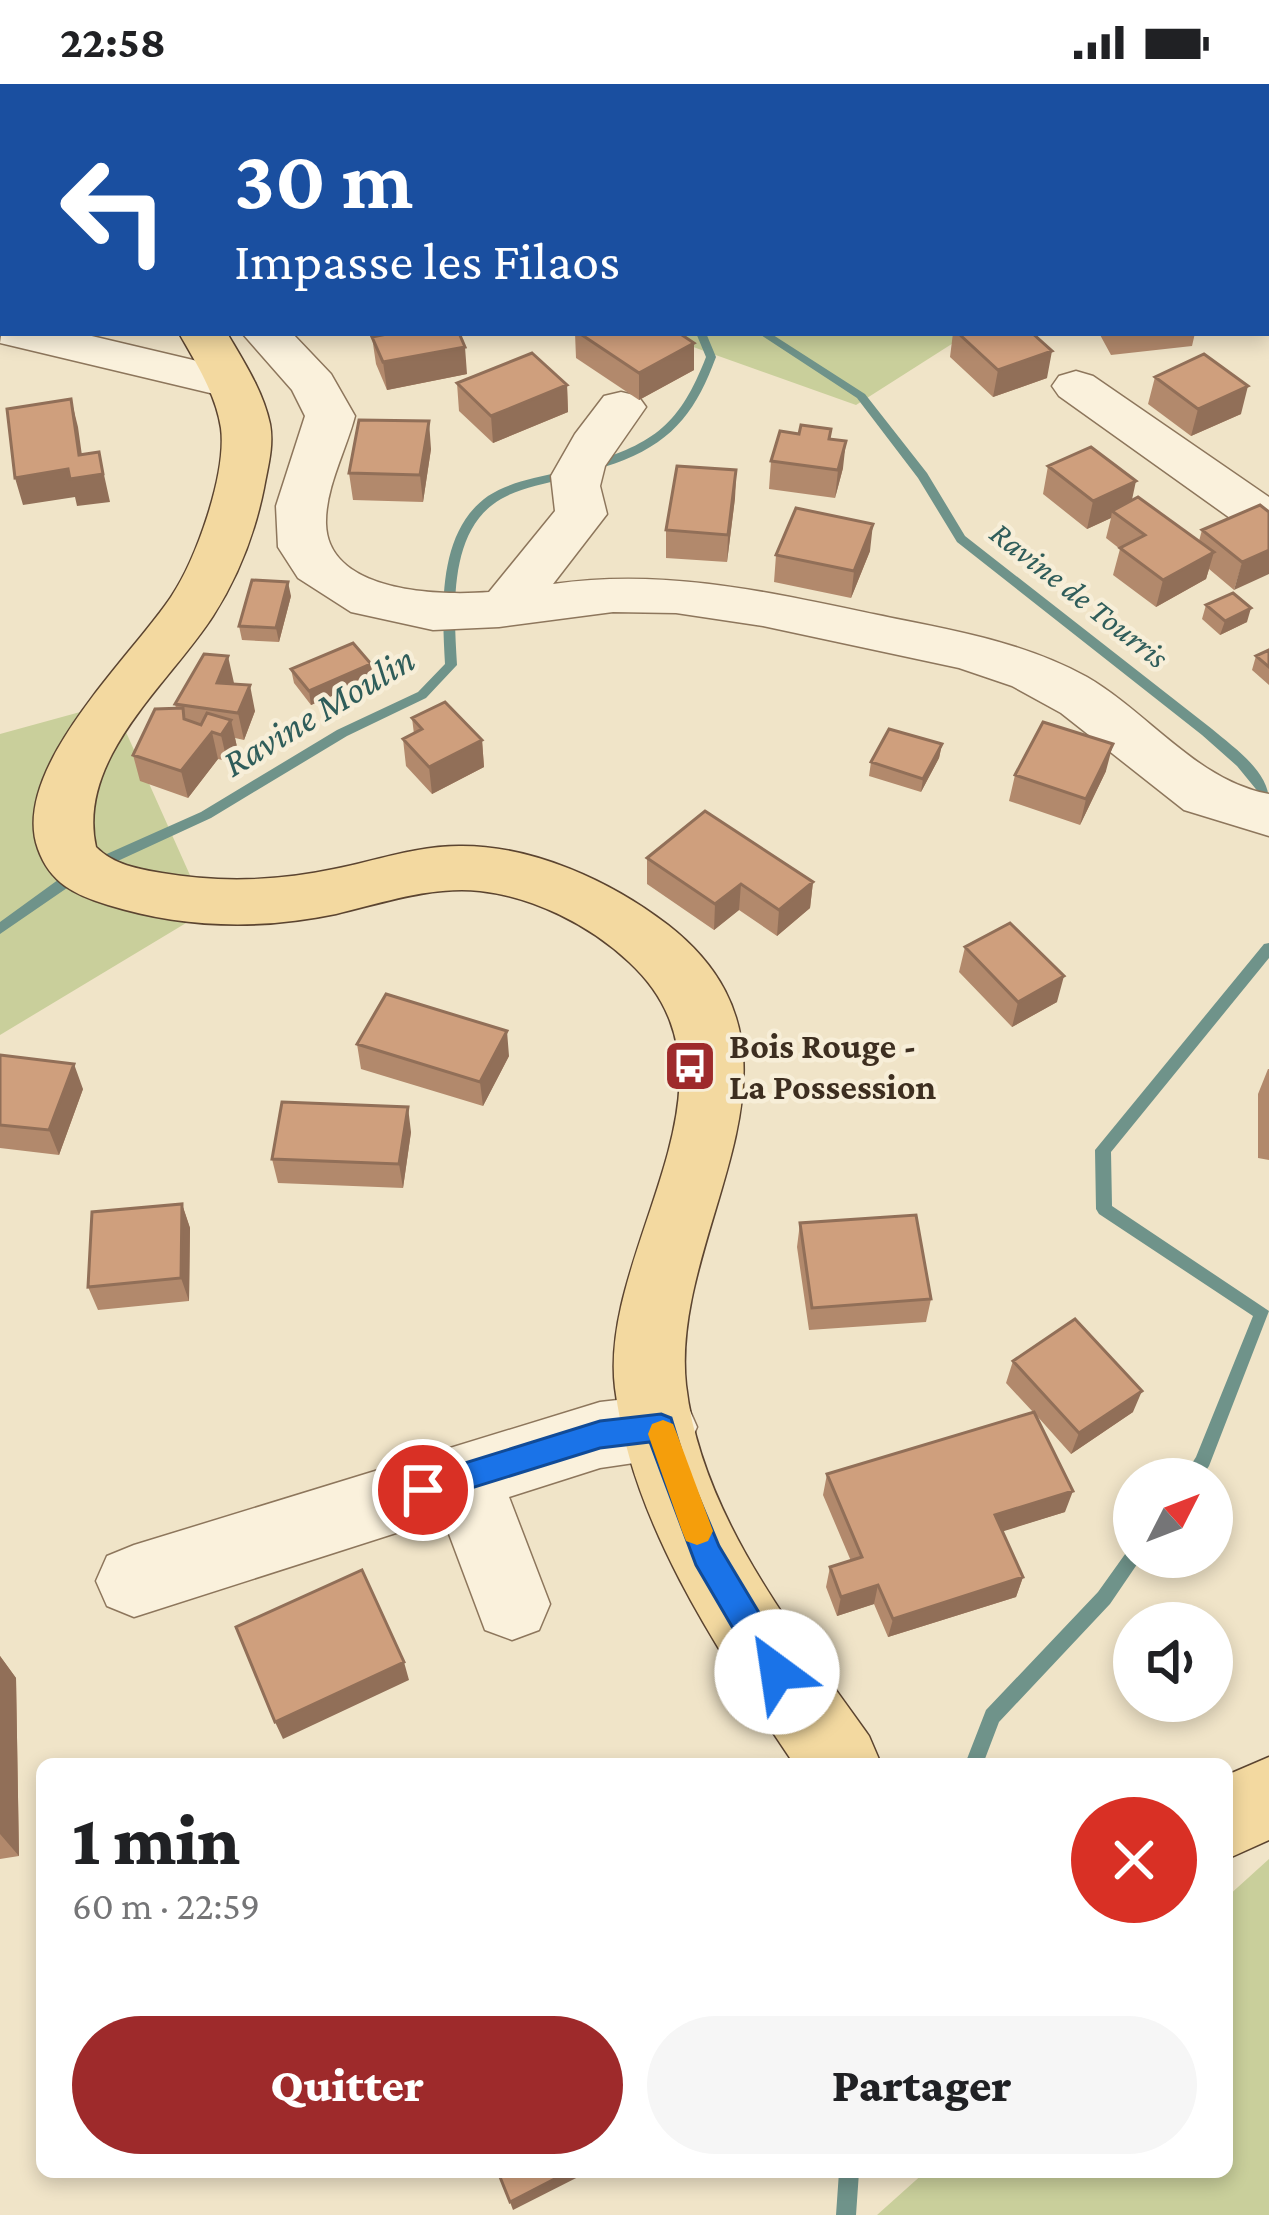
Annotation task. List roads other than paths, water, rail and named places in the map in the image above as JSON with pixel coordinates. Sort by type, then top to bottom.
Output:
[{"type":"main road","points":[[205,336],[242,409],[248,448],[236,504],[195,603],[82,756],[62,817],[65,843],[75,865],[94,878],[175,901],[241,902],[317,895],[406,873],[478,868],[538,880],[590,902],[657,949],[697,1000],[711,1034],[714,1069],[699,1168],[651,1328],[650,1383],[671,1467],[707,1555],[777,1672],[838,1758]]},
{"type":"main road","points":[[1233,1815],[1269,1797]]},
{"type":"street","points":[[30,336],[231,382]]},
{"type":"street","points":[[269,336],[314,384],[330,416],[296,518],[301,542],[316,566],[340,584],[403,609],[438,614],[658,593],[725,601],[973,652],[1029,671],[1080,698],[1127,731],[1201,796],[1231,811],[1269,815]]},
{"type":"street","points":[[1076,386],[1269,521]]},
{"type":"street","points":[[505,608],[581,514],[574,491],[576,476],[621,407]]},
{"type":"street","points":[[134,1581],[600,1435],[661,1427]]},
{"type":"street","points":[[464,1477],[512,1604]]},
{"type":"waterway","name":"Ravine Moulin","points":[[591,467],[653,441],[681,416],[711,357],[702,336]]},
{"type":"waterway","name":"Ravine de Tourris","points":[[768,336],[861,396],[923,476],[961,539],[1207,732],[1269,796]]},
{"type":"waterway","name":"Ravine Moulin","points":[[0,929],[78,873],[206,815],[342,733],[422,695],[451,665],[452,578],[463,535],[474,517],[504,492],[560,476]]},
{"type":"waterway","name":"Ravine de Tourris","points":[[1204,1458],[1262,1313],[1104,1209],[1103,1150],[1269,948]]},
{"type":"waterway","name":"Ravine de Tourris","points":[[976,1758],[992,1716],[1118,1578]]},
{"type":"waterway","name":"Ravine de Tourris","points":[[846,2215],[849,2178]]},
{"type":"place","name":"Bois Rouge - La Possession","points":[[690,1066]]}]
